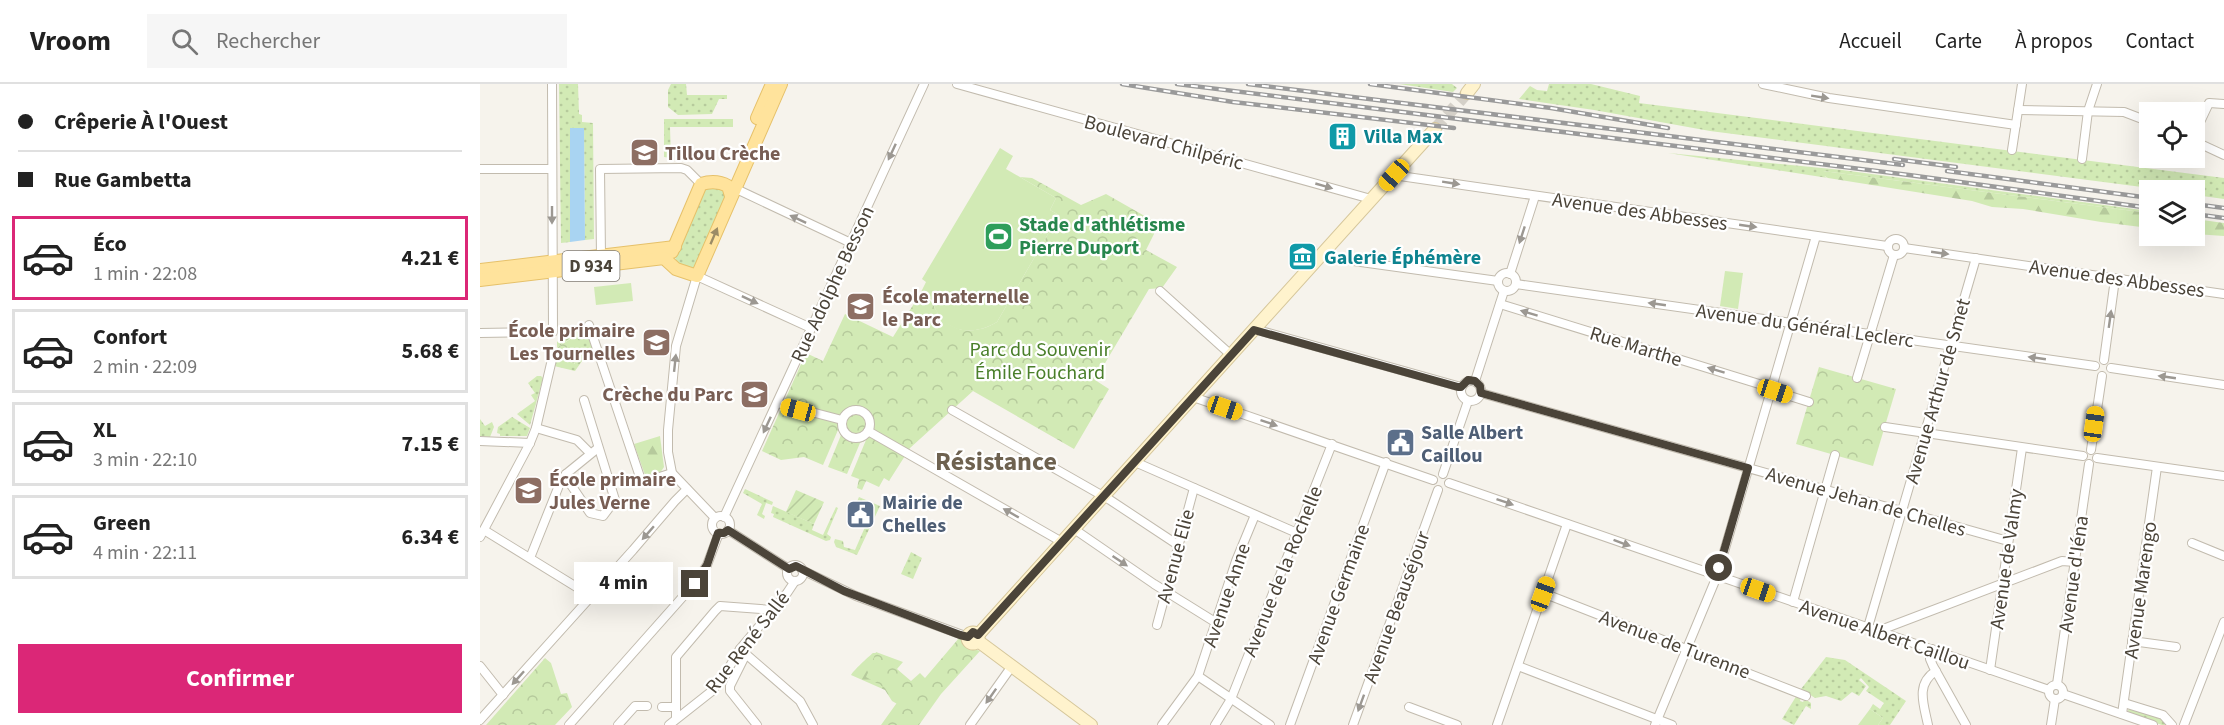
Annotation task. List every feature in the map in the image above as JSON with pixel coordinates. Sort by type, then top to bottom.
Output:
[{"type":"main road","points":[[729,188],[728,181],[734,175],[772,84]]},
{"type":"main road","points":[[729,188],[713,182],[701,184],[671,256],[676,269],[697,276],[729,188],[781,84]]},
{"type":"main road","name":"D 934","points":[[480,270],[552,271],[601,256],[675,247]]},
{"type":"main road","name":"D 934","points":[[480,280],[660,258],[672,263]]},
{"type":"street","points":[[480,333],[553,332],[552,84]]},
{"type":"street","name":"Rue Adolphe Besson","points":[[720,517],[777,404],[924,84]]},
{"type":"street","name":"Boulevard Chilpéric","points":[[957,84],[1371,200]]},
{"type":"street","points":[[1763,84],[1829,98],[2016,124]]},
{"type":"street","points":[[2012,150],[2022,84]]},
{"type":"street","points":[[2082,159],[2088,111],[2097,84]]},
{"type":"street","points":[[2205,112],[2209,103],[2224,104]]},
{"type":"street","points":[[2018,110],[2127,112],[2139,117]]},
{"type":"street","points":[[975,638],[1435,129]]},
{"type":"street","points":[[2205,146],[2224,155]]},
{"type":"street","points":[[601,256],[600,169],[681,168],[687,170],[701,184]]},
{"type":"street","points":[[480,169],[552,169]]},
{"type":"street","name":"Avenue des Abbesses","points":[[1394,175],[1887,246]]},
{"type":"street","points":[[729,188],[851,243]]},
{"type":"street","points":[[1510,274],[1535,196]]},
{"type":"street","points":[[1656,722],[1717,576],[1816,236]]},
{"type":"street","points":[[1897,238],[1904,248],[1900,254],[1894,255],[1887,246],[1892,239],[1897,238]]},
{"type":"street","name":"Avenue des Abbesses","points":[[1904,248],[2224,294]]},
{"type":"street","points":[[1324,252],[1334,258],[1498,281]]},
{"type":"street","points":[[1857,378],[1894,255]]},
{"type":"street","name":"Avenue Arthur de Smet","points":[[1868,627],[1976,258]]},
{"type":"street","points":[[1503,274],[1510,274],[1515,278],[1516,284],[1512,290],[1504,291],[1499,287],[1498,281],[1503,274]]},
{"type":"street","points":[[728,530],[729,522],[687,489],[672,473],[669,463],[668,430],[676,346],[697,276],[811,328]]},
{"type":"street","points":[[2104,360],[2115,279]]},
{"type":"street","name":"Avenue du Général Leclerc","points":[[1516,284],[2095,366]]},
{"type":"street","points":[[1160,291],[1231,355]]},
{"type":"street","points":[[1475,381],[1504,291]]},
{"type":"street","name":"Rue Marthe","points":[[1500,304],[1809,402]]},
{"type":"street","points":[[589,325],[641,480],[647,481],[672,473]]},
{"type":"street","points":[[1254,330],[1461,387]]},
{"type":"street","points":[[553,355],[536,428],[482,533],[497,538],[591,596]]},
{"type":"street","points":[[2104,360],[2097,362],[2095,372],[2102,376],[2107,375],[2111,368]]},
{"type":"street","points":[[2104,360],[2111,368]]},
{"type":"street","points":[[2111,368],[2224,385]]},
{"type":"street","points":[[2091,450],[2102,376]]},
{"type":"street","points":[[1468,380],[1475,381],[1480,386],[1481,393],[1478,399],[1468,401],[1462,397],[1461,387],[1468,380]]},
{"type":"street","name":"Avenue Jehan de Chelles","points":[[1481,393],[2008,541]]},
{"type":"street","points":[[1193,397],[1433,480]]},
{"type":"street","points":[[566,474],[590,513],[603,516],[615,500],[594,451],[584,400]]},
{"type":"street","points":[[1443,474],[1468,401]]},
{"type":"street","points":[[777,404],[842,420]]},
{"type":"street","points":[[952,410],[1103,496],[1178,545]]},
{"type":"street","points":[[850,411],[861,411],[869,420],[868,431],[858,438],[851,437],[844,432],[842,420],[850,411]]},
{"type":"street","points":[[1885,427],[2083,456]]},
{"type":"street","points":[[536,428],[577,440],[594,451]]},
{"type":"street","points":[[868,431],[1062,542]]},
{"type":"street","points":[[480,441],[530,443]]},
{"type":"street","name":"Avenue de la Rochelle","points":[[1215,725],[1231,699],[1332,444]]},
{"type":"street","name":"Avenue de Valmy","points":[[1990,670],[2022,448]]},
{"type":"street","points":[[2083,456],[2086,451],[2091,450]]},
{"type":"street","points":[[2091,450],[2097,458]]},
{"type":"street","points":[[531,558],[560,483],[566,474],[594,451]]},
{"type":"street","points":[[1793,602],[1835,455]]},
{"type":"street","points":[[2083,456],[2084,461],[2089,464],[2095,462],[2097,458]]},
{"type":"street","points":[[2097,458],[2224,476]]},
{"type":"street","points":[[1135,462],[1297,533]]},
{"type":"street","name":"Avenue Germaine","points":[[1290,725],[1386,462]]},
{"type":"street","name":"Avenue d'Iéna","points":[[2053,687],[2089,464]]},
{"type":"street","name":"Avenue Marengo","points":[[2122,714],[2157,466]]},
{"type":"street","points":[[1443,474],[1449,478],[1449,483],[1445,489],[1438,490],[1433,480],[1436,475],[1443,474]]},
{"type":"street","name":"Avenue Albert Caillou","points":[[1449,483],[1990,670],[2053,687]]},
{"type":"street","name":"Avenue Elie","points":[[1157,625],[1194,488]]},
{"type":"street","points":[[480,720],[687,489]]},
{"type":"street","name":"Avenue Beauséjour","points":[[1353,725],[1438,490]]},
{"type":"street","name":"Avenue Anne","points":[[1162,725],[1198,676],[1236,561],[1255,515]]},
{"type":"street","points":[[720,517],[712,525],[714,530],[718,533],[728,530]]},
{"type":"street","points":[[1497,725],[1567,524]]},
{"type":"street","points":[[1074,529],[1166,592],[1215,622]]},
{"type":"street","points":[[728,530],[789,569]]},
{"type":"street","points":[[569,725],[695,584],[707,565],[718,533]]},
{"type":"street","points":[[2192,543],[2224,556]]},
{"type":"street","points":[[1878,631],[2062,561],[2075,562]]},
{"type":"street","points":[[789,569],[794,566],[799,576]]},
{"type":"street","points":[[789,569],[788,576],[815,576],[850,594],[975,638],[1091,725]]},
{"type":"street","name":"Rue René Sallé","points":[[673,722],[712,691],[799,576]]},
{"type":"street","name":"Avenue de Turenne","points":[[1543,594],[1806,696]]},
{"type":"street","points":[[673,722],[676,657],[720,606],[773,610]]},
{"type":"street","points":[[2184,725],[2224,622]]},
{"type":"street","points":[[2132,641],[2176,647]]},
{"type":"street","points":[[1932,649],[1930,659],[1966,725]]},
{"type":"street","points":[[757,725],[730,691],[743,651],[800,701],[813,725]]},
{"type":"street","points":[[480,666],[503,695]]},
{"type":"street","points":[[970,725],[1012,666]]},
{"type":"street","points":[[1518,666],[1656,722],[1672,725]]},
{"type":"street","points":[[1928,725],[1921,690],[1927,678],[1936,671]]},
{"type":"street","points":[[1198,676],[1270,725]]},
{"type":"street","points":[[2051,725],[2059,697],[2063,688],[2053,687],[2051,696],[2059,697],[2122,714],[2153,725]]},
{"type":"street","points":[[2124,703],[2163,715],[2172,725]]},
{"type":"street","points":[[618,725],[634,706],[647,706]]},
{"type":"street","points":[[662,706],[675,707]]},
{"type":"street","points":[[1409,708],[1457,725]]},
{"type":"green space","points":[[559,84],[578,84],[579,114],[582,115],[582,122],[593,123],[594,239],[585,240],[584,128],[570,128],[570,242],[561,243]]},
{"type":"green space","points":[[671,84],[686,84],[687,95],[727,95],[727,99],[719,99],[712,114],[678,115],[668,107],[668,90]]},
{"type":"green space","points":[[1399,84],[1452,84],[1457,88],[1453,92]]},
{"type":"green space","points":[[1549,84],[1591,84],[1640,96],[1639,103],[2224,178],[2224,199],[2205,196],[2205,180],[2139,180],[2139,187],[1710,131],[1519,99],[1530,86],[1537,90],[1547,91]]},
{"type":"green space","points":[[664,119],[733,119],[733,127],[670,127],[671,158],[664,157]]},
{"type":"green space","name":"Stade d'athlétisme Pierre Duport","points":[[1000,148],[1013,156],[1006,169],[1056,198],[1050,210],[1059,215],[997,322],[977,330],[967,331],[949,325],[936,311],[932,300],[920,294],[926,282],[922,279]]},
{"type":"green space","points":[[1668,153],[1842,170],[2139,210],[2139,212],[1823,171],[1825,177],[1828,178]]},
{"type":"green space","points":[[1823,171],[2139,212],[2139,227],[2023,209],[1992,207],[1972,201],[1828,178],[1821,174]]},
{"type":"green space","name":"Parc du Souvenir Émile Fouchard","points":[[1020,177],[1032,178],[1081,205],[1106,194],[1157,223],[1146,250],[1177,267],[1162,288],[1149,289],[1095,380],[1109,389],[1074,449],[973,391],[910,448],[889,481],[884,478],[879,487],[866,481],[862,490],[857,488],[859,479],[851,476],[866,440],[860,443],[847,474],[828,467],[841,435],[838,430],[823,465],[804,457],[781,460],[762,451],[806,353],[823,361],[845,314],[893,337],[920,294],[931,302],[947,323],[954,327],[975,330],[997,322],[1059,215],[1050,210],[1056,198]]},
{"type":"green space","points":[[707,185],[722,189],[726,196],[695,267],[678,265],[675,257],[701,189]]},
{"type":"green space","points":[[2205,220],[2224,223],[2224,236],[2205,235]]},
{"type":"green space","points":[[1725,271],[1743,273],[1738,309],[1720,306]]},
{"type":"green space","points":[[631,283],[633,301],[596,305],[594,287]]},
{"type":"green space","points":[[587,326],[597,356],[582,361],[575,371],[554,366],[555,359],[575,364],[574,336],[558,347],[557,352],[557,342],[574,330]]},
{"type":"green space","points":[[575,336],[579,342],[574,366],[567,368],[556,360],[558,347]]},
{"type":"green space","points":[[1819,367],[1896,389],[1873,466],[1796,444]]},
{"type":"green space","points":[[537,376],[543,378],[530,425],[517,414],[535,401],[531,395],[535,393],[528,383]]},
{"type":"green space","points":[[512,417],[530,428],[527,436],[500,436],[497,433],[498,427]]},
{"type":"green space","points":[[480,419],[485,426],[492,422],[494,427],[490,437],[480,436]]},
{"type":"green space","points":[[660,436],[664,467],[660,473],[645,475],[634,444]]},
{"type":"green space","points":[[745,489],[773,502],[772,505],[766,503],[762,514],[765,516],[764,519],[757,515],[762,504],[743,493]]},
{"type":"green space","points":[[796,490],[824,502],[814,524],[786,512]]},
{"type":"green space","points":[[859,497],[880,506],[857,555],[836,547],[834,542],[835,539],[843,541],[844,547],[855,550],[872,511],[855,506]]},
{"type":"green space","points":[[773,506],[814,524],[812,530],[823,535],[836,507],[838,508],[827,534],[831,537],[830,540],[826,541],[773,517],[774,514],[771,513]]},
{"type":"green space","points":[[911,552],[922,558],[913,579],[901,574]]},
{"type":"green space","points":[[959,638],[968,647],[980,651],[941,694],[919,725],[881,725],[901,697],[866,677],[876,652],[903,662],[897,669],[911,681],[920,673],[925,678]]},
{"type":"green space","points":[[873,653],[877,653],[904,692],[899,705],[892,701],[885,690],[851,675]]},
{"type":"green space","points":[[1826,657],[1845,660],[1906,701],[1890,725],[1878,725],[1883,718],[1870,709],[1873,704],[1880,709],[1884,703],[1866,691],[1869,687],[1861,678],[1859,680],[1866,686],[1859,696],[1852,692],[1841,701],[1826,696],[1815,698],[1801,689]]},
{"type":"green space","points":[[545,658],[551,663],[561,694],[567,693],[572,707],[555,725],[486,725]]},
{"type":"green space","points":[[1797,695],[1801,697],[1800,701],[1803,702],[1805,699],[1811,703],[1811,709],[1806,706],[1794,725],[1782,719]]},
{"type":"green space","points":[[2130,707],[2157,715],[2170,725],[2162,725],[2130,714],[2128,711]]},
{"type":"green space","points":[[1870,709],[1883,718],[1878,725],[1858,725]]},
{"type":"water","points":[[570,128],[584,128],[585,240],[570,242]]},
{"type":"tunnel","points":[[1435,129],[1467,93]]},
{"type":"railway","points":[[1122,84],[1233,102],[1454,128]]},
{"type":"railway","points":[[1177,84],[1909,175],[2139,206]]},
{"type":"railway","points":[[1248,84],[1903,165]]},
{"type":"railway","points":[[1370,84],[1551,108],[1668,128]]},
{"type":"railway","points":[[1894,159],[1956,167]]},
{"type":"railway","points":[[1947,171],[2139,197]]},
{"type":"railway","points":[[2205,205],[2224,208]]},
{"type":"railway","points":[[2205,215],[2224,218]]},
{"type":"place","name":"Villa Max","points":[[1343,136]]},
{"type":"place","name":"Tillou Crèche","points":[[644,153]]},
{"type":"place","name":"Stade d'athlétisme Pierre Duport","points":[[998,236]]},
{"type":"place","name":"Galerie Éphémère","points":[[1303,257]]},
{"type":"place","name":"École maternelle le Parc","points":[[861,307]]},
{"type":"place","name":"École primaire Les Tournelles","points":[[656,342]]},
{"type":"place","name":"Crèche du Parc","points":[[754,394]]},
{"type":"place","name":"Salle Albert Caillou","points":[[1400,443]]},
{"type":"place","name":"École primaire Jules Verne","points":[[528,491]]},
{"type":"place","name":"Mairie de Chelles","points":[[861,514]]},
{"type":"district","name":"Résistance","points":[[996,461]]},
{"type":"route","points":[[695,584],[707,565],[718,533],[728,530],[784,567],[789,569],[792,566],[800,567],[807,573],[844,591],[960,635],[968,637],[973,632],[978,635],[1254,330],[1458,387],[1472,380],[1478,383],[1482,389],[1481,393],[1748,468],[1719,568]]}]
